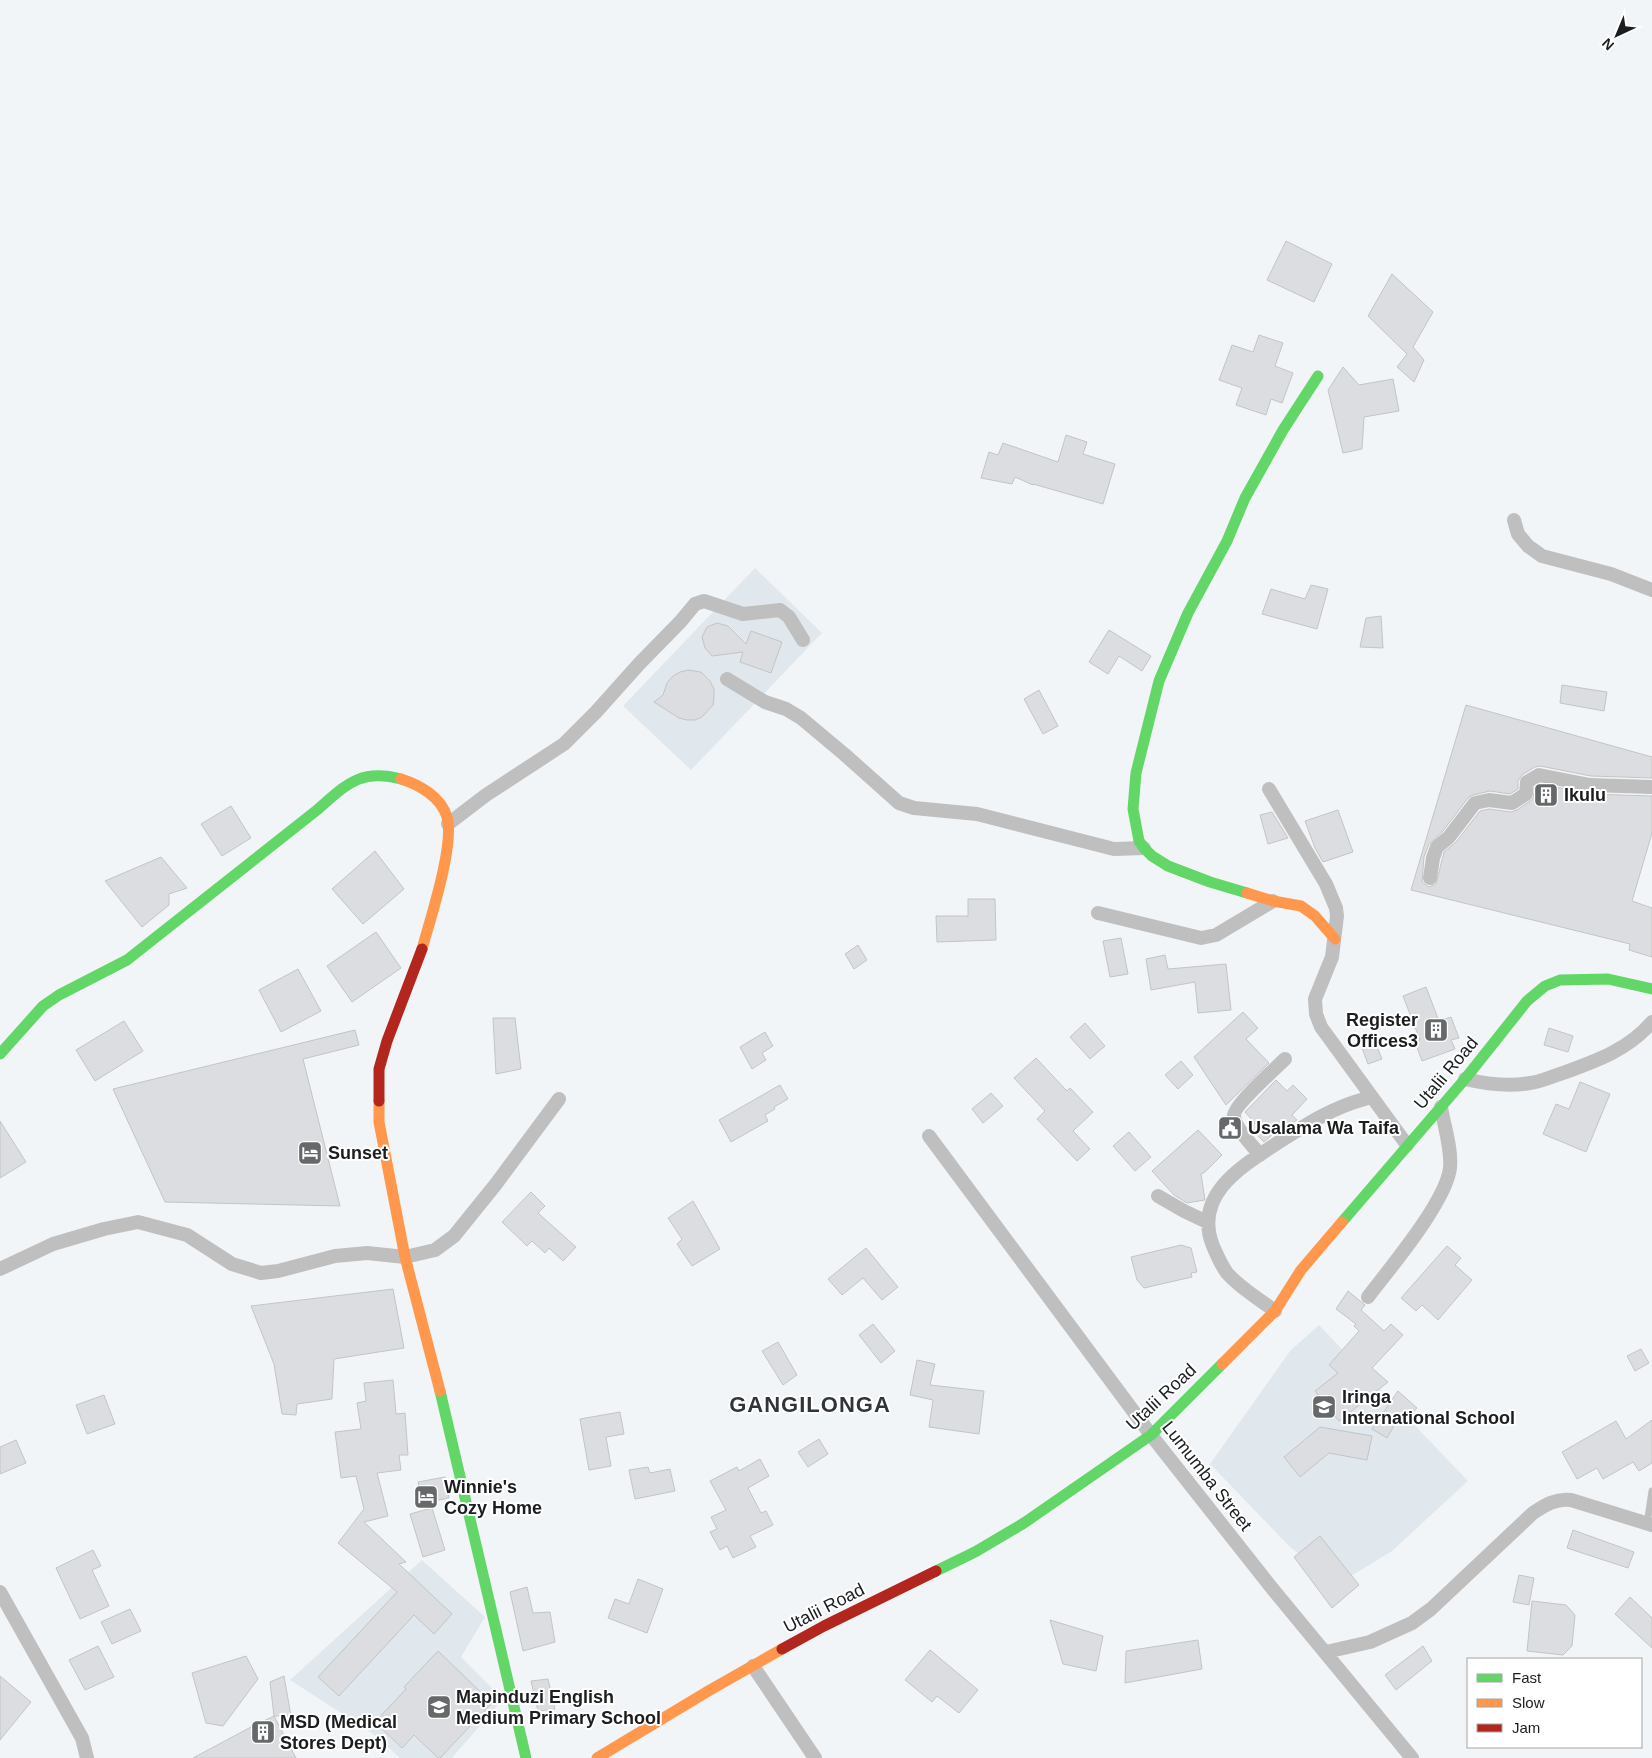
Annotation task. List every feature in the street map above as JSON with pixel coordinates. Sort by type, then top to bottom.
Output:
[{"type":"street","points":[[1318,376],[1283,430],[1245,498],[1227,540],[1188,613],[1159,681],[1145,732],[1133,793],[1133,809],[1136,830],[1144,848],[1152,856],[1168,866],[1210,882],[1274,902],[1300,906],[1308,910],[1335,939]]},
{"type":"street","points":[[1514,520],[1518,534],[1528,546],[1542,556],[1611,574],[1652,590]]},
{"type":"street","points":[[448,824],[486,795],[564,744],[699,602],[704,601],[743,614],[780,610],[789,617],[803,640]]},
{"type":"street","points":[[727,679],[765,702],[786,709],[801,718],[899,803],[914,808],[977,814],[1114,849],[1144,848]]},
{"type":"street","points":[[0,1054],[43,1006],[59,995],[127,960],[310,816],[342,788],[357,779],[369,775],[379,775],[410,782],[430,793],[437,800],[447,817],[447,854],[424,941],[387,1041],[379,1069],[379,1122],[406,1257],[442,1398],[526,1758]]},
{"type":"street","points":[[1430,878],[1437,847],[1449,837],[1475,803],[1489,800],[1512,803],[1526,794],[1528,782],[1539,775],[1590,785],[1652,788]]},
{"type":"street","points":[[1269,789],[1326,884],[1338,916],[1332,956],[1315,999],[1316,1014],[1321,1027],[1407,1145]]},
{"type":"street","points":[[1098,913],[1201,938],[1223,931],[1274,902]]},
{"type":"street","name":"Utalii Road","points":[[597,1758],[824,1626],[975,1552],[1024,1523],[1151,1435],[1274,1311],[1301,1270],[1465,1079],[1527,1001],[1545,986],[1560,980],[1608,979],[1652,988]]},
{"type":"street","points":[[1465,1079],[1487,1084],[1531,1083],[1598,1060],[1622,1049],[1652,1022]]},
{"type":"street","points":[[1260,1155],[1236,1124],[1235,1110],[1286,1058]]},
{"type":"street","points":[[1274,1311],[1228,1273],[1216,1254],[1207,1222],[1214,1200],[1223,1185],[1260,1155],[1300,1129],[1339,1108],[1371,1097]]},
{"type":"street","points":[[0,1269],[53,1244],[104,1229],[138,1222],[187,1235],[232,1264],[261,1272],[278,1271],[335,1256],[367,1253],[406,1257],[435,1250],[454,1236],[496,1184],[559,1099]]},
{"type":"street","points":[[1368,1296],[1434,1206],[1447,1182],[1450,1167],[1441,1107]]},
{"type":"street","name":"Lumumba Street","points":[[929,1136],[1151,1435],[1271,1587],[1412,1758]]},
{"type":"street","points":[[1158,1196],[1207,1222]]},
{"type":"street","points":[[1326,1652],[1370,1642],[1412,1623],[1431,1609],[1533,1513],[1549,1503],[1562,1499],[1571,1500],[1650,1524]]},
{"type":"street","points":[[0,1592],[82,1738],[87,1758]]},
{"type":"street","points":[[753,1666],[815,1758]]},
{"type":"lane","points":[[1650,1524],[1652,1491]]},
{"type":"shaded area","points":[[755,568],[822,633],[691,770],[623,706]]},
{"type":"shaded area","name":"Iringa International School","points":[[1319,1325],[1468,1481],[1392,1551],[1338,1584],[1290,1547],[1210,1464],[1290,1351]]},
{"type":"shaded area","points":[[422,1560],[485,1617],[461,1657],[503,1699],[452,1758],[400,1758],[372,1733],[290,1680]]},
{"type":"building","points":[[1286,241],[1332,264],[1314,302],[1267,280]]},
{"type":"building","points":[[1392,274],[1433,312],[1413,347],[1424,360],[1414,382],[1397,367],[1407,354],[1368,316]]},
{"type":"building","points":[[1259,335],[1283,343],[1275,366],[1293,373],[1282,403],[1271,399],[1266,415],[1236,405],[1242,388],[1219,380],[1232,345],[1253,352]]},
{"type":"building","points":[[1343,367],[1359,385],[1393,379],[1399,411],[1364,417],[1362,449],[1343,453],[1328,390]]},
{"type":"building","points":[[1066,435],[1087,442],[1083,454],[1115,464],[1103,504],[1033,485],[1015,477],[1012,484],[981,478],[989,452],[998,455],[1003,443],[1058,462]]},
{"type":"building","points":[[1311,585],[1328,589],[1317,629],[1262,614],[1271,589],[1305,599]]},
{"type":"building","points":[[1381,616],[1383,648],[1360,647],[1366,618]]},
{"type":"building","points":[[717,623],[728,626],[746,644],[751,631],[782,642],[771,673],[740,662],[743,652],[712,656],[705,648],[702,637],[707,627]]},
{"type":"building","points":[[1109,630],[1151,656],[1142,671],[1119,656],[1108,674],[1089,662]]},
{"type":"building","points":[[688,670],[701,672],[710,681],[714,689],[713,705],[702,717],[695,720],[679,718],[654,702],[663,695],[667,683],[673,676]]},
{"type":"building","points":[[1562,685],[1607,692],[1604,711],[1560,703]]},
{"type":"building","points":[[1039,690],[1058,726],[1043,734],[1024,699]]},
{"type":"building","name":"Ikulu","points":[[1466,705],[1652,757],[1652,778],[1591,776],[1540,766],[1522,775],[1518,781],[1518,789],[1510,794],[1490,791],[1473,795],[1468,798],[1443,831],[1429,844],[1424,857],[1422,882],[1429,887],[1436,884],[1444,852],[1456,842],[1480,811],[1489,809],[1511,812],[1517,810],[1533,799],[1535,787],[1541,784],[1590,794],[1652,796],[1652,833],[1632,901],[1652,908],[1652,957],[1629,950],[1630,944],[1411,890]]},
{"type":"building","points":[[231,806],[251,838],[222,856],[201,824]]},
{"type":"building","points":[[1338,810],[1353,852],[1323,862],[1315,848],[1305,821]]},
{"type":"building","points":[[1272,812],[1288,838],[1268,844],[1260,815]]},
{"type":"building","points":[[375,851],[404,889],[363,924],[332,889]]},
{"type":"building","points":[[161,857],[187,888],[169,894],[169,905],[142,927],[105,881]]},
{"type":"building","points":[[968,899],[995,899],[996,940],[937,942],[936,916],[968,916]]},
{"type":"building","points":[[376,932],[401,968],[352,1002],[327,966]]},
{"type":"building","points":[[1121,938],[1128,974],[1110,977],[1103,941]]},
{"type":"building","points":[[858,945],[867,960],[854,969],[845,954]]},
{"type":"building","points":[[1165,955],[1168,969],[1226,964],[1231,1010],[1198,1013],[1195,982],[1151,990],[1146,959]]},
{"type":"building","points":[[298,969],[321,1011],[281,1032],[259,990]]},
{"type":"building","name":"Register Offices3","points":[[1426,987],[1439,1021],[1451,1017],[1459,1038],[1451,1040],[1455,1049],[1422,1061],[1415,1042],[1420,1040],[1403,996]]},
{"type":"building","points":[[1243,1012],[1258,1028],[1246,1039],[1269,1063],[1226,1105],[1194,1057]]},
{"type":"building","points":[[493,1018],[515,1018],[521,1069],[496,1074]]},
{"type":"building","points":[[124,1021],[143,1051],[95,1081],[76,1050]]},
{"type":"building","points":[[1085,1023],[1105,1046],[1090,1059],[1070,1037]]},
{"type":"building","points":[[1549,1028],[1573,1036],[1568,1052],[1544,1045]]},
{"type":"building","points":[[355,1030],[359,1045],[303,1059],[340,1206],[165,1202],[113,1089]]},
{"type":"building","points":[[765,1032],[773,1046],[762,1053],[766,1060],[752,1069],[740,1047]]},
{"type":"building","points":[[1372,1035],[1382,1059],[1368,1064],[1359,1040]]},
{"type":"building","points":[[1036,1058],[1067,1091],[1070,1088],[1093,1112],[1073,1131],[1090,1149],[1077,1161],[1037,1119],[1045,1111],[1014,1078]]},
{"type":"building","points":[[1181,1061],[1193,1075],[1178,1089],[1165,1075]]},
{"type":"building","points":[[1276,1080],[1287,1091],[1293,1085],[1307,1099],[1292,1115],[1297,1120],[1280,1131],[1279,1129],[1264,1142],[1250,1128],[1255,1123],[1245,1112]]},
{"type":"building","points":[[1580,1082],[1610,1094],[1586,1152],[1543,1134],[1556,1104],[1569,1109]]},
{"type":"building","points":[[780,1085],[788,1099],[765,1115],[768,1121],[731,1142],[719,1120]]},
{"type":"building","points":[[991,1093],[1003,1106],[983,1123],[972,1109]]},
{"type":"building","points":[[0,1121],[26,1162],[0,1178]]},
{"type":"building","points":[[1198,1130],[1222,1155],[1201,1174],[1205,1200],[1187,1203],[1174,1195],[1152,1171]]},
{"type":"building","points":[[1129,1132],[1151,1157],[1135,1171],[1113,1146]]},
{"type":"building","points":[[531,1192],[545,1206],[538,1213],[576,1247],[563,1261],[549,1248],[545,1253],[532,1241],[527,1246],[502,1222]]},
{"type":"building","points":[[693,1201],[720,1249],[692,1266],[677,1244],[682,1239],[668,1218]]},
{"type":"building","points":[[1181,1245],[1191,1248],[1197,1272],[1191,1273],[1192,1277],[1144,1288],[1137,1280],[1131,1257]]},
{"type":"building","points":[[1447,1246],[1461,1258],[1455,1265],[1472,1280],[1438,1320],[1422,1305],[1416,1311],[1401,1298]]},
{"type":"building","points":[[866,1248],[898,1287],[882,1300],[863,1278],[842,1295],[828,1279]]},
{"type":"building","points":[[393,1289],[404,1348],[334,1359],[332,1399],[297,1404],[296,1415],[282,1414],[274,1364],[251,1306]]},
{"type":"building","points":[[1348,1291],[1365,1305],[1361,1310],[1384,1331],[1391,1324],[1403,1335],[1372,1368],[1388,1382],[1339,1421],[1315,1391],[1338,1373],[1329,1365],[1359,1331],[1354,1326],[1356,1324],[1336,1309]]},
{"type":"building","points":[[873,1324],[895,1351],[881,1363],[859,1335]]},
{"type":"building","points":[[778,1342],[797,1375],[783,1385],[762,1351]]},
{"type":"building","points":[[1641,1349],[1649,1363],[1635,1371],[1627,1356]]},
{"type":"building","points":[[917,1360],[935,1364],[930,1385],[984,1391],[979,1434],[929,1427],[933,1400],[910,1395]]},
{"type":"building","points":[[393,1380],[396,1414],[405,1413],[408,1455],[399,1455],[401,1470],[377,1473],[388,1516],[364,1522],[406,1562],[399,1564],[452,1614],[434,1634],[414,1615],[339,1696],[318,1677],[397,1592],[338,1543],[364,1509],[356,1476],[341,1478],[335,1432],[361,1429],[357,1403],[366,1401],[364,1383]]},
{"type":"building","points":[[1398,1391],[1417,1408],[1401,1425],[1396,1422],[1387,1438],[1372,1429]]},
{"type":"building","points":[[104,1395],[115,1424],[87,1434],[76,1405]]},
{"type":"building","points":[[620,1412],[624,1434],[606,1437],[611,1466],[589,1470],[580,1419]]},
{"type":"building","points":[[1652,1420],[1652,1463],[1639,1471],[1633,1462],[1603,1479],[1597,1468],[1577,1479],[1562,1452],[1616,1421],[1626,1439]]},
{"type":"building","points":[[1320,1427],[1372,1436],[1367,1460],[1329,1453],[1300,1477],[1284,1457]]},
{"type":"building","points":[[819,1439],[828,1454],[808,1467],[798,1452]]},
{"type":"building","points":[[16,1440],[26,1463],[0,1474],[0,1447]]},
{"type":"building","points":[[760,1459],[769,1476],[748,1488],[761,1513],[766,1511],[773,1525],[750,1536],[756,1547],[733,1558],[727,1546],[720,1550],[710,1532],[717,1529],[711,1517],[726,1510],[710,1481],[737,1467],[739,1471]]},
{"type":"building","points":[[648,1467],[650,1473],[670,1469],[675,1491],[635,1499],[629,1470]]},
{"type":"building","points":[[445,1477],[449,1498],[423,1503],[418,1482]]},
{"type":"building","points":[[432,1508],[445,1550],[423,1557],[410,1514]]},
{"type":"building","points":[[1573,1530],[1634,1552],[1628,1568],[1567,1548]]},
{"type":"building","points":[[1320,1536],[1359,1585],[1332,1608],[1294,1557]]},
{"type":"building","points":[[93,1550],[101,1566],[92,1570],[109,1606],[80,1619],[56,1568]]},
{"type":"building","points":[[1519,1575],[1534,1578],[1529,1605],[1513,1602]]},
{"type":"building","points":[[638,1579],[663,1589],[647,1633],[608,1618],[615,1599],[629,1604]]},
{"type":"building","points":[[527,1587],[533,1613],[550,1612],[555,1642],[523,1651],[510,1592]]},
{"type":"building","points":[[1630,1597],[1652,1618],[1652,1648],[1615,1614]]},
{"type":"building","points":[[1532,1601],[1566,1605],[1575,1615],[1572,1646],[1563,1655],[1527,1651]]},
{"type":"building","points":[[130,1609],[141,1631],[112,1644],[101,1622]]},
{"type":"building","points":[[1050,1620],[1103,1636],[1096,1671],[1063,1664]]},
{"type":"building","points":[[1198,1640],[1202,1669],[1125,1683],[1126,1651]]},
{"type":"building","points":[[98,1646],[114,1677],[85,1690],[69,1660]]},
{"type":"building","points":[[1423,1646],[1432,1661],[1396,1690],[1385,1675]]},
{"type":"building","points":[[930,1650],[978,1690],[959,1713],[937,1696],[932,1702],[905,1680]]},
{"type":"building","points":[[438,1651],[492,1703],[440,1758],[414,1735],[402,1748],[375,1722],[406,1689],[404,1687]]},
{"type":"building","points":[[246,1656],[258,1679],[223,1726],[206,1723],[192,1673]]},
{"type":"building","points":[[0,1676],[31,1702],[0,1740]]},
{"type":"building","points":[[284,1676],[291,1716],[274,1716],[270,1682]]},
{"type":"building","points":[[548,1679],[555,1709],[538,1711],[531,1681]]},
{"type":"building","name":"MSD (Medical Stores Dept)","points":[[274,1716],[296,1758],[193,1758],[251,1727]]},
{"type":"traffic: fast","points":[[1247,893],[1210,882],[1168,866],[1152,856],[1144,848],[1139,841],[1133,809],[1136,773],[1159,681],[1188,613],[1227,541],[1245,498],[1283,430],[1318,376]]},
{"type":"traffic: fast","points":[[0,1054],[43,1006],[59,995],[127,960],[346,786],[364,777],[387,776],[401,779]]},
{"type":"traffic: fast","points":[[1342,1222],[1465,1079],[1527,1001],[1545,986],[1560,980],[1608,979],[1652,989]]},
{"type":"traffic: fast","points":[[936,1571],[975,1552],[1024,1523],[1151,1435],[1222,1364]]},
{"type":"traffic: fast","points":[[440,1391],[526,1758]]},
{"type":"traffic: slow","points":[[401,779],[422,788],[440,803],[447,817],[449,829],[445,863],[422,949]]},
{"type":"traffic: slow","points":[[1247,893],[1273,901],[1301,906],[1315,916],[1335,939]]},
{"type":"traffic: slow","points":[[379,1101],[379,1122],[405,1257],[440,1391]]},
{"type":"traffic: slow","points":[[1222,1364],[1275,1311],[1301,1270],[1342,1222]]},
{"type":"traffic: slow","points":[[597,1758],[782,1649]]},
{"type":"traffic: jam","points":[[379,1101],[379,1069],[387,1041],[422,949]]},
{"type":"traffic: jam","points":[[782,1649],[824,1626],[936,1571]]},
{"type":"place","name":"Ikulu","points":[[1546,795]]},
{"type":"place","name":"Register Offices3","points":[[1436,1030]]},
{"type":"place","name":"Usalama Wa Taifa","points":[[1230,1128]]},
{"type":"place","name":"Sunset","points":[[310,1153]]},
{"type":"place","name":"Iringa International School","points":[[1324,1407]]},
{"type":"place","name":"Winnie's Cozy Home","points":[[426,1497]]},
{"type":"place","name":"Mapinduzi English Medium Primary School","points":[[439,1707]]},
{"type":"place","name":"MSD (Medical Stores Dept)","points":[[263,1732]]},
{"type":"district","name":"GANGILONGA","points":[[810,1404]]}]
